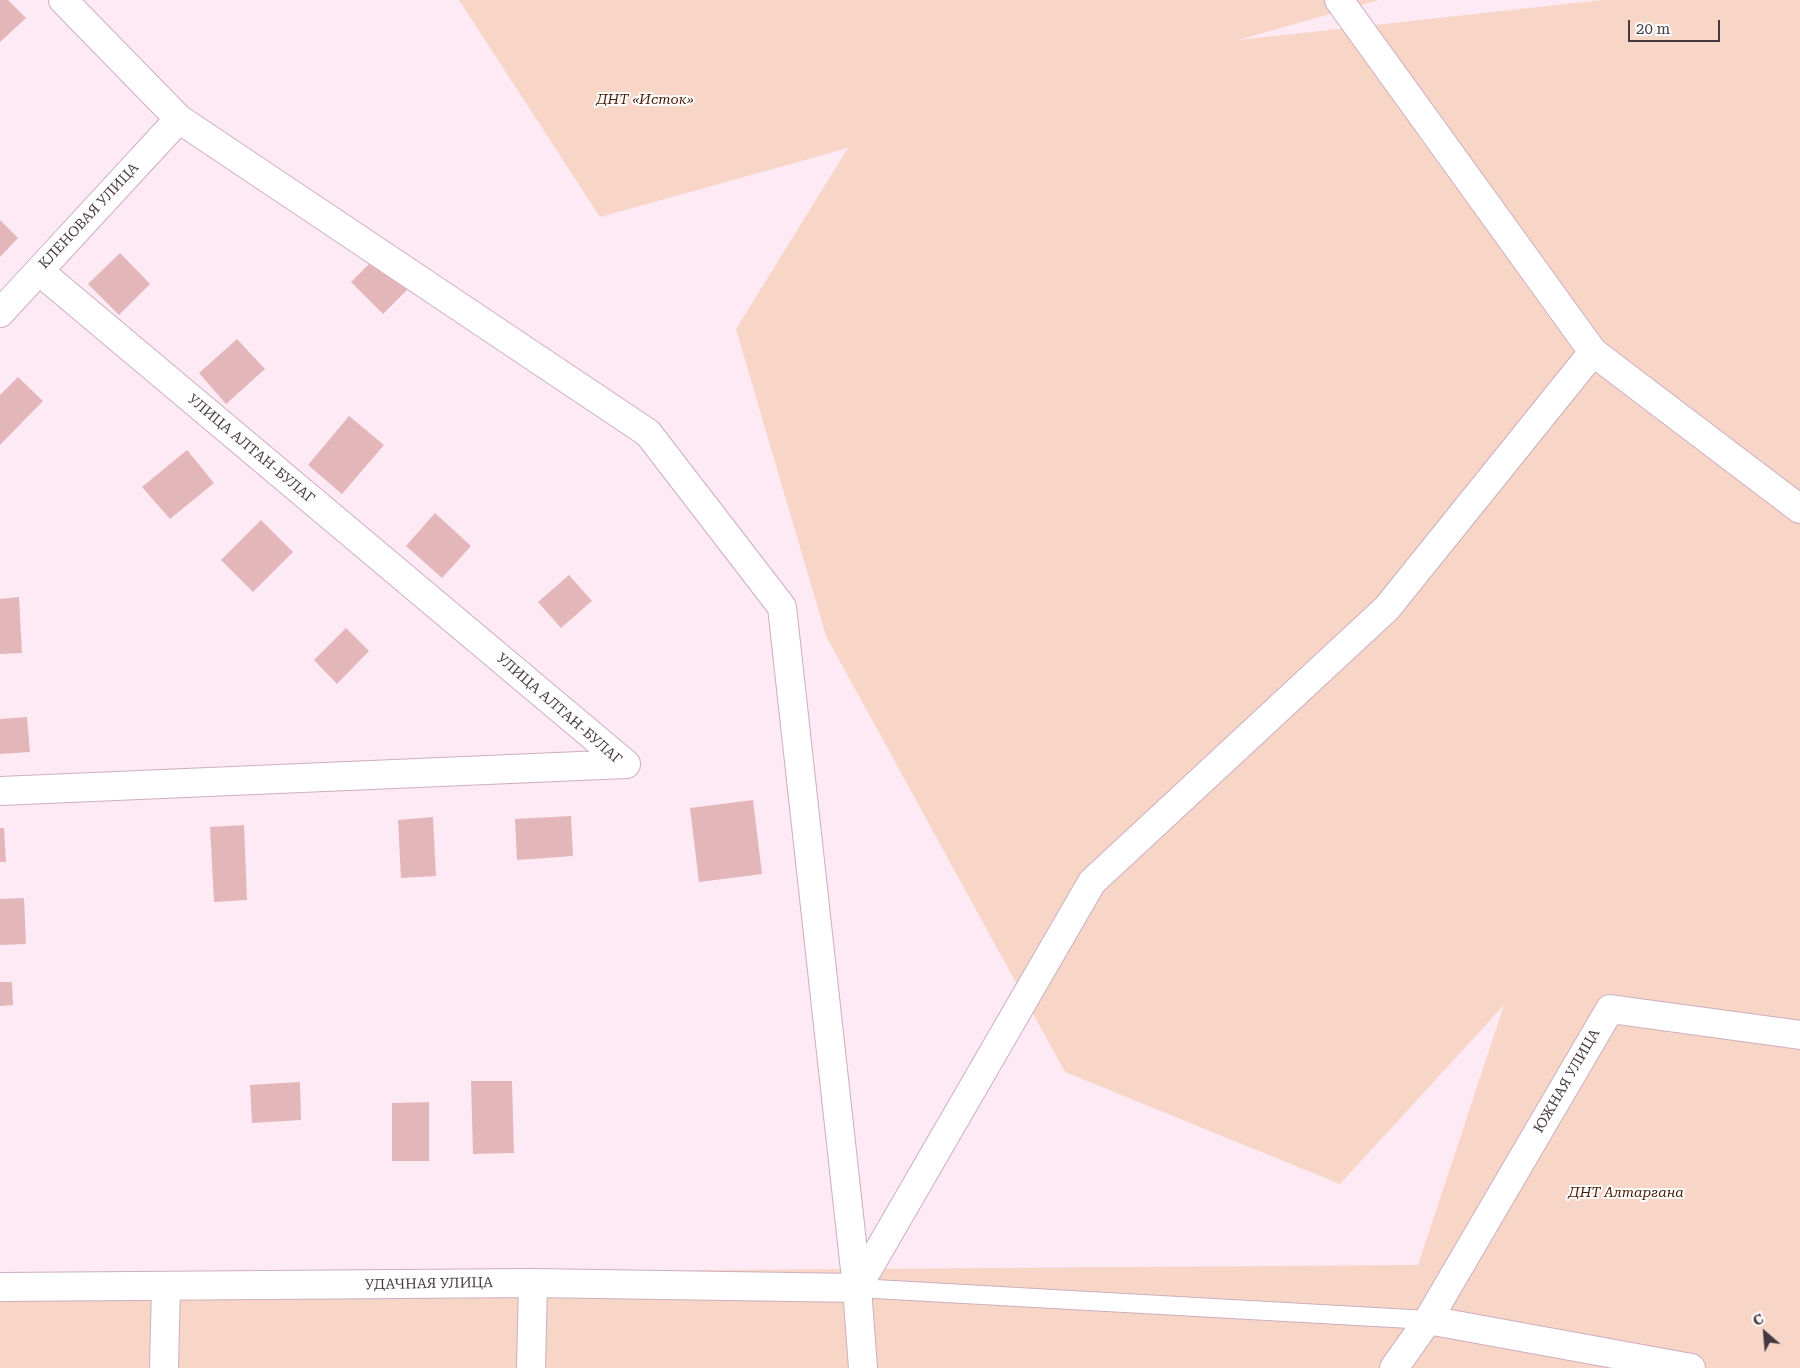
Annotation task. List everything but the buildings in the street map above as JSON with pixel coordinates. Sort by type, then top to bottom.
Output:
[{"type":"street","points":[[63,0],[179,119],[648,433],[782,607],[857,1288],[863,1368]]},
{"type":"street","points":[[1339,0],[1594,352],[1800,509]]},
{"type":"street","name":"КЛЕНОВАЯ УЛИЦА","points":[[0,313],[179,119]]},
{"type":"street","name":"УЛИЦА АЛТАН-БУЛАГ","points":[[0,791],[626,764],[39,271]]},
{"type":"street","points":[[857,1288],[1092,882],[1387,608],[1594,352]]},
{"type":"street","name":"ЮЖНАЯ УЛИЦА","points":[[1394,1368],[1428,1320],[1610,1009],[1800,1035]]},
{"type":"street","points":[[531,1368],[533,1283]]},
{"type":"street","name":"УДАЧНАЯ УЛИЦА","points":[[0,1287],[533,1283],[857,1288]]},
{"type":"street","points":[[164,1368],[166,1286]]},
{"type":"street","points":[[1428,1320],[1691,1368]]},
{"type":"lane","points":[[857,1288],[1428,1320]]},
{"type":"green space","points":[[459,0],[1379,0],[1238,40],[1602,0],[1800,0],[1800,1368],[0,1368],[0,1275],[1418,1265],[1504,1005],[1340,1184],[1065,1072],[826,636],[736,329],[848,148],[600,217]]},
{"type":"park label","name":"ДНТ «Исток»","points":[[645,100]]},
{"type":"park label","name":"ДНТ Алтаргана","points":[[1626,1193]]}]
